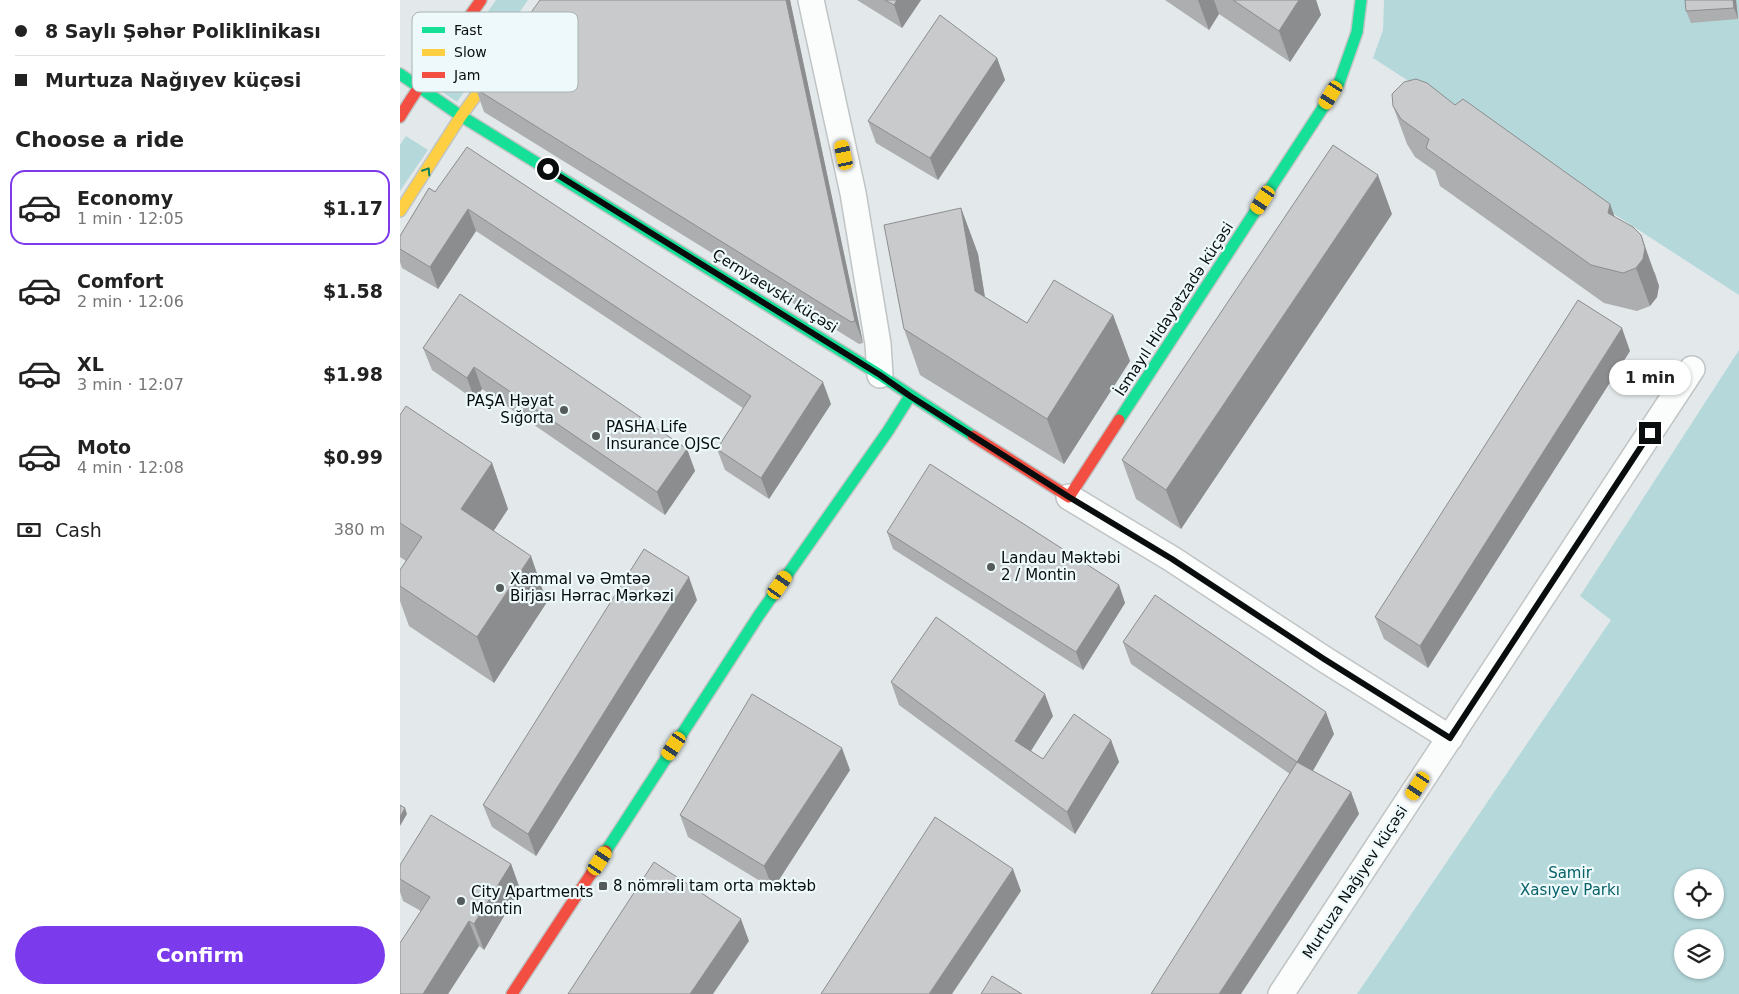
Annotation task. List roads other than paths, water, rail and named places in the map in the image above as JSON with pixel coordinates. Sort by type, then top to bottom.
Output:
[{"type":"street","points":[[473,12],[481,0]]},
{"type":"street","points":[[811,0],[853,193],[878,344],[880,375]]},
{"type":"street","name":"İsmayıl Hidayətzadə küçəsi","points":[[1069,497],[1339,83],[1353,49],[1361,16],[1361,0]]},
{"type":"street","name":"Çernyaevski küçəsi","points":[[400,74],[412,83]]},
{"type":"street","points":[[400,117],[415,92]]},
{"type":"street","name":"Çernyaevski küçəsi","points":[[425,92],[461,116],[880,375],[1069,497]]},
{"type":"street","points":[[400,212],[461,116],[479,92]]},
{"type":"street","name":"Murtuza Nağıyev küçəsi","points":[[1281,994],[1692,369]]},
{"type":"street","points":[[512,994],[759,615],[888,431],[910,396]]},
{"type":"street","points":[[1069,497],[1172,559],[1324,659],[1450,738]]},
{"type":"place","name":"PAŞA Həyat Sığorta","points":[[564,410]]},
{"type":"place","name":"PASHA Life Insurance OJSC","points":[[596,436]]},
{"type":"place","name":"Landau Məktəbi 2 / Montin","points":[[991,567]]},
{"type":"place","name":"Xammal və Əmtəə Birjası Hərrac Mərkəzi","points":[[500,588]]},
{"type":"place","name":"8 nömrəli tam orta məktəb","points":[[603,886]]},
{"type":"place","name":"City Apartments Montin","points":[[461,901]]},
{"type":"park label","name":"Samir Xasıyev Parkı","points":[[1570,882]]}]
